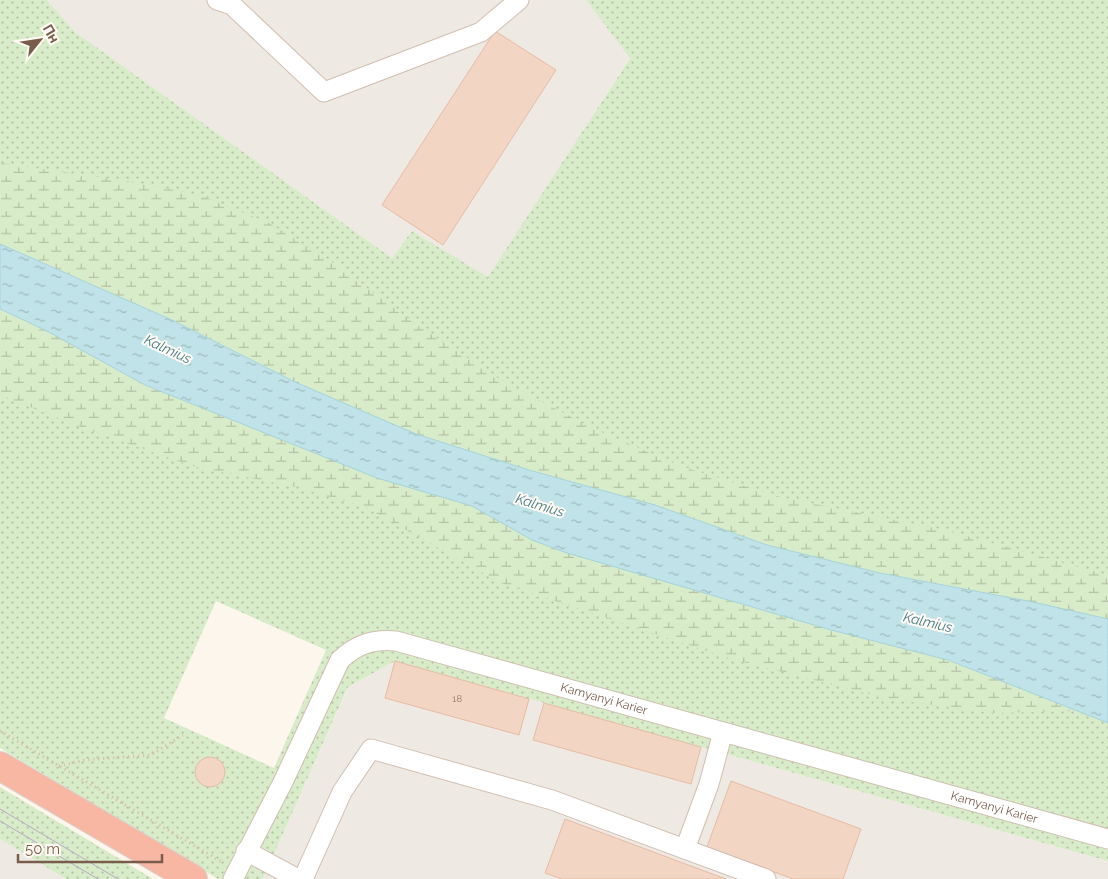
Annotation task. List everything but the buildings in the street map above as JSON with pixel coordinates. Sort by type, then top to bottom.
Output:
[{"type":"highway","points":[[0,766],[193,879]]},
{"type":"street","points":[[217,0],[232,5],[324,92],[481,32],[519,0]]},
{"type":"street","name":"Kamyanyi Karier","points":[[235,875],[283,782],[340,660],[351,650],[365,643],[380,640],[396,641],[1108,839]]},
{"type":"street","points":[[685,849],[709,784],[723,732]]},
{"type":"street","points":[[303,879],[342,792],[371,749],[552,800],[766,879]]},
{"type":"street","points":[[246,852],[298,879]]},
{"type":"path","points":[[0,731],[235,875]]},
{"type":"path","points":[[59,766],[85,760],[150,756],[183,735]]},
{"type":"shaded area","points":[[47,0],[586,0],[630,57],[489,278],[412,231],[392,258],[75,32]]},
{"type":"shaded area","points":[[395,661],[1108,861],[1108,879],[263,879],[349,686]]},
{"type":"shaded area","points":[[0,839],[66,879],[0,879]]},
{"type":"green space","points":[[0,0],[47,0],[75,32],[392,258],[412,231],[488,277],[630,58],[586,0],[1108,0],[1108,619],[767,545],[655,505],[529,470],[174,321],[0,244]]},
{"type":"green space","points":[[0,163],[145,184],[199,195],[269,223],[335,264],[417,325],[501,380],[592,428],[681,466],[776,496],[944,530],[1108,575],[1108,619],[1033,602],[880,573],[767,545],[655,505],[529,470],[416,434],[295,382],[174,321],[0,244]]},
{"type":"green space","points":[[0,309],[831,630],[1009,683],[1108,723],[1108,861],[395,661],[348,687],[263,879],[218,879],[0,748]],"holes":[[[216,601],[326,650],[274,768],[164,718]]]},
{"type":"green space","points":[[0,309],[47,331],[145,385],[377,478],[472,506],[532,540],[567,553],[831,630],[948,660],[1079,711],[994,713],[888,699],[728,658],[501,583],[365,507],[296,487],[195,467],[78,426],[0,395]]},
{"type":"green space","points":[[0,787],[153,879],[66,879],[0,839]]},
{"type":"water","name":"Kalmius","points":[[0,244],[174,321],[295,382],[416,434],[529,470],[655,505],[767,545],[880,573],[1033,602],[1108,619],[1108,723],[948,660],[831,630],[567,553],[532,540],[472,506],[377,478],[145,385],[47,331],[0,309]]},
{"type":"tram line","points":[[0,809],[118,879]]},
{"type":"tram line","points":[[0,821],[98,879]]}]
